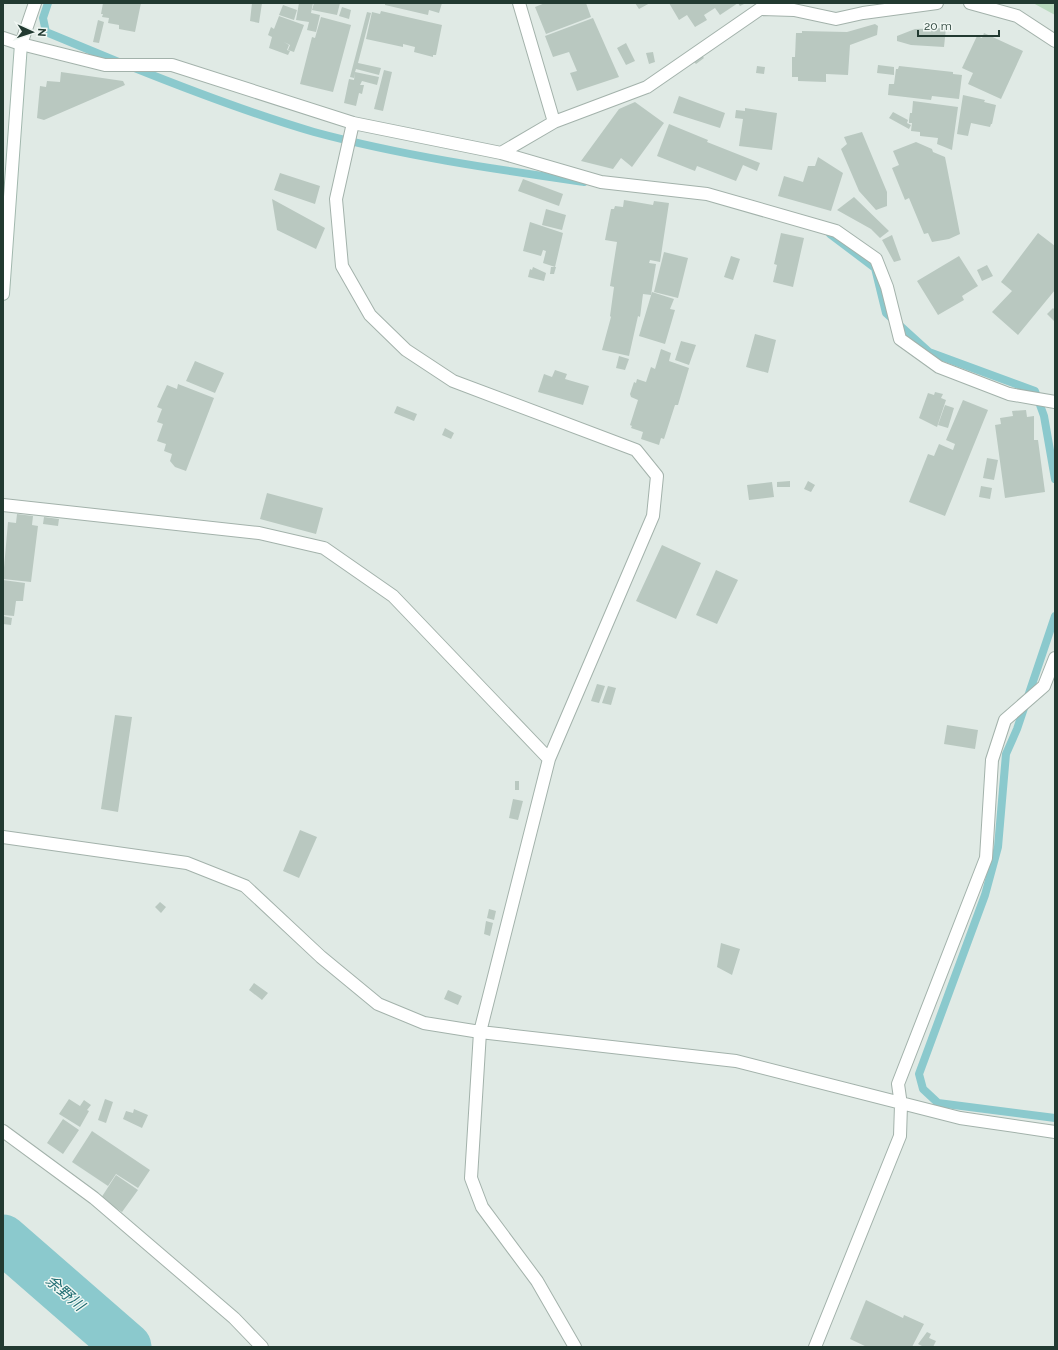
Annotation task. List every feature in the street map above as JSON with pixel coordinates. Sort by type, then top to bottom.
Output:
[{"type":"street","points":[[3,294],[21,44],[36,3]]},
{"type":"street","points":[[519,3],[554,122]]},
{"type":"street","points":[[501,153],[554,122],[647,87],[765,6],[794,10],[836,19],[863,13],[937,3]]},
{"type":"street","points":[[970,3],[1016,16],[1055,41]]},
{"type":"street","points":[[3,38],[105,65],[172,65],[354,123],[501,153],[601,182],[707,194],[836,231],[876,259],[887,287],[900,339],[939,368],[1009,394],[1055,402]]},
{"type":"street","points":[[354,123],[336,199],[342,266],[370,315],[406,350],[453,381],[636,450],[657,476],[653,516],[550,759],[480,1032],[471,1178],[482,1207],[537,1281],[575,1347]]},
{"type":"street","points":[[3,505],[260,533],[324,548],[393,596],[550,759]]},
{"type":"street","points":[[815,1347],[900,1136],[901,1105],[898,1084],[986,858],[992,760],[1005,720],[1044,686],[1055,658]]},
{"type":"street","points":[[3,837],[187,863],[245,886],[321,957],[378,1004],[424,1023],[480,1032],[736,1061],[901,1105],[960,1118],[1055,1132]]},
{"type":"street","points":[[3,1131],[94,1198],[234,1318],[262,1347]]},
{"type":"green space","points":[[1033,3],[1055,3],[1055,15]]},
{"type":"building","points":[[103,3],[141,3],[135,32],[119,29],[119,25],[108,23],[109,18],[102,17],[103,14],[101,14]]},
{"type":"building","points":[[252,3],[262,3],[259,23],[250,21]]},
{"type":"building","points":[[299,3],[313,3],[311,13],[320,15],[316,32],[307,30],[309,22],[296,20]]},
{"type":"building","points":[[314,3],[340,3],[337,15],[312,10]]},
{"type":"building","points":[[385,3],[442,3],[439,13],[429,10],[428,15],[385,5]]},
{"type":"building","points":[[545,3],[586,3],[591,17],[546,34],[535,7]]},
{"type":"building","points":[[635,3],[650,3],[639,9]]},
{"type":"building","points":[[669,3],[738,3],[720,15],[715,8],[704,15],[707,20],[695,27],[687,15],[679,20]]},
{"type":"building","points":[[738,3],[746,3],[740,6]]},
{"type":"building","points":[[283,5],[297,10],[294,20],[279,15]]},
{"type":"building","points":[[342,7],[351,10],[349,19],[339,16]]},
{"type":"building","points":[[381,11],[442,25],[436,55],[433,55],[433,57],[414,52],[415,47],[403,44],[403,47],[366,39],[372,12],[380,14]]},
{"type":"building","points":[[367,12],[371,13],[358,63],[381,68],[379,75],[356,69],[355,72],[379,77],[377,85],[362,81],[360,85],[364,85],[362,94],[359,93],[356,106],[344,103],[349,79],[354,80],[355,73],[354,78],[350,77]]},
{"type":"building","points":[[279,16],[304,25],[294,52],[288,50],[290,45],[284,42],[289,45],[287,50],[290,51],[288,55],[269,48],[272,37],[268,35],[271,27],[274,29]]},
{"type":"building","points":[[321,17],[351,25],[333,92],[300,84],[312,37],[315,38]]},
{"type":"building","points":[[593,18],[619,77],[577,91],[570,73],[577,71],[569,52],[553,57],[545,36]]},
{"type":"building","points":[[98,20],[104,22],[99,43],[93,42]]},
{"type":"building","points":[[875,24],[878,26],[877,35],[850,45],[848,75],[826,74],[826,82],[798,81],[798,77],[792,77],[792,57],[795,57],[796,33],[802,33],[802,31],[847,32]]},
{"type":"building","points":[[946,28],[944,47],[911,45],[897,41],[897,36],[915,29]]},
{"type":"building","points":[[984,33],[1023,51],[1001,99],[968,84],[973,73],[962,68],[977,36],[982,38]]},
{"type":"building","points":[[626,43],[635,61],[626,65],[617,48]]},
{"type":"building","points":[[653,52],[655,62],[649,64],[646,53]]},
{"type":"building","points":[[700,53],[704,58],[696,64],[692,60]]},
{"type":"building","points":[[878,65],[894,67],[894,75],[877,73]]},
{"type":"building","points":[[757,66],[765,67],[764,74],[756,73]]},
{"type":"building","points":[[899,66],[953,72],[953,74],[962,75],[959,99],[932,96],[931,100],[888,95],[889,84],[894,84],[896,69],[898,69]]},
{"type":"building","points":[[384,70],[392,72],[383,111],[374,109]]},
{"type":"building","points":[[61,72],[123,81],[125,85],[44,120],[37,118],[40,86],[46,87],[47,81],[60,82]]},
{"type":"building","points":[[963,95],[985,100],[984,102],[996,105],[990,127],[971,123],[968,136],[957,134]]},
{"type":"building","points":[[679,96],[725,113],[720,128],[673,113]]},
{"type":"building","points":[[913,101],[958,107],[952,150],[937,144],[938,138],[920,136],[920,132],[911,131],[912,123],[909,123],[909,120],[910,113],[912,113]]},
{"type":"building","points":[[635,102],[664,123],[632,167],[621,158],[613,169],[581,161],[619,109]]},
{"type":"building","points":[[745,108],[777,113],[772,150],[739,146],[743,119],[735,118],[736,110],[745,111]]},
{"type":"building","points":[[893,112],[908,120],[907,123],[911,125],[909,129],[889,118]]},
{"type":"building","points":[[669,124],[708,140],[707,142],[760,163],[757,171],[743,165],[736,181],[697,166],[695,171],[657,156]]},
{"type":"building","points":[[862,132],[887,192],[887,206],[876,210],[859,191],[841,149],[847,144],[844,137]]},
{"type":"building","points":[[916,142],[945,157],[960,234],[949,239],[932,242],[928,233],[924,234],[909,198],[905,200],[892,168],[899,165],[893,151]]},
{"type":"building","points":[[818,157],[843,173],[831,211],[778,196],[784,176],[803,182],[808,166],[815,166]]},
{"type":"building","points":[[280,173],[320,186],[315,204],[274,190]]},
{"type":"building","points":[[523,179],[563,194],[559,206],[518,191]]},
{"type":"building","points":[[854,197],[889,231],[880,238],[871,229],[837,210]]},
{"type":"building","points":[[272,199],[325,228],[316,249],[277,230]]},
{"type":"building","points":[[624,200],[653,205],[654,201],[669,203],[660,262],[650,260],[649,263],[656,264],[651,295],[643,294],[640,317],[638,316],[629,356],[602,350],[611,317],[614,287],[610,286],[617,242],[605,240],[611,209],[614,209],[615,206],[623,207]]},
{"type":"building","points":[[546,209],[566,215],[562,230],[542,225]]},
{"type":"building","points":[[530,222],[563,233],[555,267],[543,263],[546,251],[543,250],[541,256],[523,251]]},
{"type":"building","points":[[781,233],[804,238],[793,287],[773,282],[777,265],[774,264]]},
{"type":"building","points":[[1038,233],[1055,246],[1055,290],[1018,335],[992,312],[1012,291],[1001,282]]},
{"type":"building","points":[[892,235],[901,260],[894,262],[882,240]]},
{"type":"building","points":[[664,252],[688,258],[678,298],[654,292]]},
{"type":"building","points":[[731,256],[740,259],[733,280],[724,277]]},
{"type":"building","points":[[959,256],[978,286],[962,296],[964,300],[938,315],[917,281]]},
{"type":"building","points":[[987,265],[993,276],[982,281],[977,270]]},
{"type":"building","points":[[533,267],[546,273],[544,281],[528,277],[530,269],[532,270]]},
{"type":"building","points":[[551,267],[556,267],[554,274],[550,274]]},
{"type":"building","points":[[652,292],[674,299],[670,309],[675,310],[665,344],[639,336]]},
{"type":"building","points":[[1053,308],[1055,310],[1055,322],[1047,314]]},
{"type":"building","points":[[755,334],[776,340],[768,373],[746,367]]},
{"type":"building","points":[[681,341],[696,345],[689,365],[675,360]]},
{"type":"building","points":[[661,349],[671,353],[669,361],[689,368],[678,405],[675,405],[664,439],[661,438],[659,445],[641,439],[643,432],[631,428],[632,426],[630,425],[638,400],[631,397],[630,394],[634,382],[636,383],[637,379],[646,382],[651,367],[655,369]]},
{"type":"building","points":[[619,356],[629,359],[625,370],[616,368]]},
{"type":"building","points":[[195,361],[224,373],[215,393],[186,381]]},
{"type":"building","points":[[555,370],[567,374],[565,379],[589,386],[583,405],[538,392],[544,374],[552,377]]},
{"type":"building","points":[[178,384],[214,398],[186,471],[175,467],[170,461],[172,454],[164,451],[166,444],[157,441],[163,424],[157,422],[162,409],[157,407],[167,385],[177,389]]},
{"type":"building","points":[[935,392],[943,394],[941,398],[946,400],[937,427],[919,418],[928,393],[934,395]]},
{"type":"building","points":[[963,400],[988,410],[945,516],[909,502],[928,454],[934,456],[939,444],[953,450],[955,444],[946,440]]},
{"type":"building","points":[[945,405],[954,408],[948,428],[938,425]]},
{"type":"building","points":[[397,406],[417,414],[414,421],[394,413]]},
{"type":"building","points":[[1026,410],[1027,417],[1034,416],[1034,440],[1038,440],[1045,492],[1005,498],[995,425],[1001,424],[1000,418],[1013,416],[1012,411]]},
{"type":"building","points":[[445,428],[454,433],[451,439],[442,435]]},
{"type":"building","points":[[987,458],[998,460],[994,480],[983,478]]},
{"type":"building","points":[[790,481],[790,487],[777,487],[777,482]]},
{"type":"building","points":[[808,481],[815,485],[811,492],[804,489]]},
{"type":"building","points":[[772,482],[774,497],[749,500],[747,485]]},
{"type":"building","points":[[981,486],[992,488],[990,499],[979,497]]},
{"type":"building","points":[[267,493],[323,508],[316,534],[260,519]]},
{"type":"building","points":[[17,514],[33,516],[32,525],[38,526],[31,582],[3,579],[8,522],[16,523]]},
{"type":"building","points":[[44,517],[59,519],[58,526],[43,524]]},
{"type":"building","points":[[662,545],[701,563],[676,619],[636,601]]},
{"type":"building","points":[[716,570],[738,580],[717,624],[696,615]]},
{"type":"building","points":[[3,580],[25,583],[23,601],[16,601],[14,616],[3,615]]},
{"type":"building","points":[[3,616],[12,618],[11,625],[3,624]]},
{"type":"building","points":[[597,684],[605,686],[599,703],[591,701]]},
{"type":"building","points":[[608,686],[616,688],[611,705],[602,703]]},
{"type":"building","points":[[115,715],[132,717],[118,812],[101,809]]},
{"type":"building","points":[[947,725],[978,730],[975,749],[944,744]]},
{"type":"building","points":[[515,781],[519,781],[519,790],[515,790]]},
{"type":"building","points":[[513,799],[523,801],[518,820],[509,818]]},
{"type":"building","points":[[300,830],[317,837],[299,878],[283,871]]},
{"type":"building","points":[[160,902],[166,907],[161,913],[155,907]]},
{"type":"building","points":[[489,909],[496,911],[494,920],[487,918]]},
{"type":"building","points":[[486,921],[493,923],[490,936],[484,934]]},
{"type":"building","points":[[721,943],[740,949],[732,975],[717,967]]},
{"type":"building","points":[[254,983],[268,993],[262,1000],[249,990]]},
{"type":"building","points":[[448,990],[462,996],[458,1005],[444,999]]},
{"type":"building","points":[[69,1099],[80,1106],[84,1100],[91,1105],[87,1110],[89,1111],[80,1127],[59,1114]]},
{"type":"building","points":[[105,1099],[113,1102],[106,1123],[98,1120]]},
{"type":"building","points":[[134,1109],[148,1115],[142,1128],[123,1119],[126,1111],[133,1113]]},
{"type":"building","points":[[63,1119],[79,1130],[63,1154],[47,1143]]},
{"type":"building","points":[[92,1131],[150,1170],[138,1188],[116,1174],[108,1186],[72,1162]]},
{"type":"building","points":[[116,1175],[138,1190],[122,1212],[101,1198]]},
{"type":"building","points":[[866,1300],[903,1318],[904,1315],[924,1324],[912,1347],[867,1347],[850,1339]]},
{"type":"building","points":[[927,1332],[931,1334],[929,1338],[936,1341],[933,1347],[924,1347],[918,1344]]},
{"type":"waterway","points":[[48,3],[43,18],[46,32],[121,63]]},
{"type":"waterway","points":[[132,67],[268,118],[347,141],[482,167],[584,182]]},
{"type":"waterway","points":[[830,234],[875,268],[886,313],[929,352],[1035,391],[1044,416],[1055,479]]},
{"type":"waterway","points":[[1055,616],[1017,729],[1006,754],[998,847],[985,895],[919,1074],[923,1089],[938,1103],[1055,1118]]},
{"type":"waterway","name":"余野川","points":[[3,1239],[127,1347]]}]
